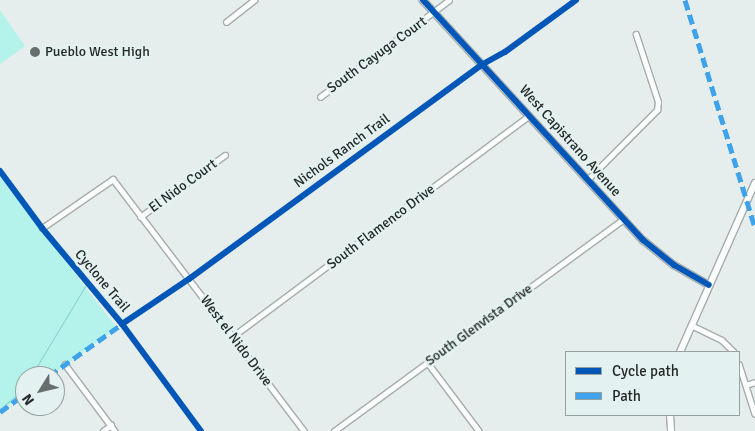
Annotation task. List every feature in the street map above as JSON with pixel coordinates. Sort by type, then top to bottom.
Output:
[{"type":"main road","points":[[680,351],[690,325],[710,285],[755,183]]},
{"type":"main road","points":[[670,416],[671,431]]},
{"type":"street","points":[[226,22],[254,0]]},
{"type":"street","name":"West Capistrano Avenue","points":[[423,0],[624,219],[663,257],[710,285]]},
{"type":"street","name":"South Cayuga Court","points":[[320,97],[435,13],[449,0]]},
{"type":"street","points":[[588,179],[658,110],[658,102],[636,35]]},
{"type":"street","name":"South Flamenco Drive","points":[[232,337],[529,116]]},
{"type":"street","name":"El Nido Court","points":[[140,217],[226,155]]},
{"type":"street","name":"West el Nido Drive","points":[[42,228],[113,179],[304,431]]},
{"type":"street","name":"South Glenvista Drive","points":[[334,431],[624,219]]},
{"type":"street","points":[[690,325],[722,340],[733,351]]},
{"type":"street","points":[[428,363],[479,431]]},
{"type":"street","points":[[65,364],[115,431]]},
{"type":"street","points":[[740,367],[755,414]]},
{"type":"street","points":[[746,385],[755,382]]},
{"type":"street","points":[[103,431],[111,425]]},
{"type":"shaded area","points":[[0,10],[25,46],[0,64]]},
{"type":"shaded area","points":[[0,177],[117,328],[64,366],[15,366],[15,401],[0,412]]},
{"type":"waterway","points":[[37,366],[89,280]]},
{"type":"waterway","points":[[0,409],[15,396]]},
{"type":"marked path","points":[[685,0],[755,227]]},
{"type":"marked path","points":[[63,366],[122,324]]},
{"type":"marked path","points":[[0,412],[15,401]]},
{"type":"cycle path","points":[[423,0],[643,240],[674,265],[709,285]]},
{"type":"cycle path","name":"Nichols Ranch Trail","points":[[122,324],[189,279],[483,64],[505,52],[576,0]]},
{"type":"cycle path","name":"Cyclone Trail","points":[[0,171],[42,228],[122,324],[201,431]]},
{"type":"place","name":"Pueblo West High","points":[[35,52]]}]
